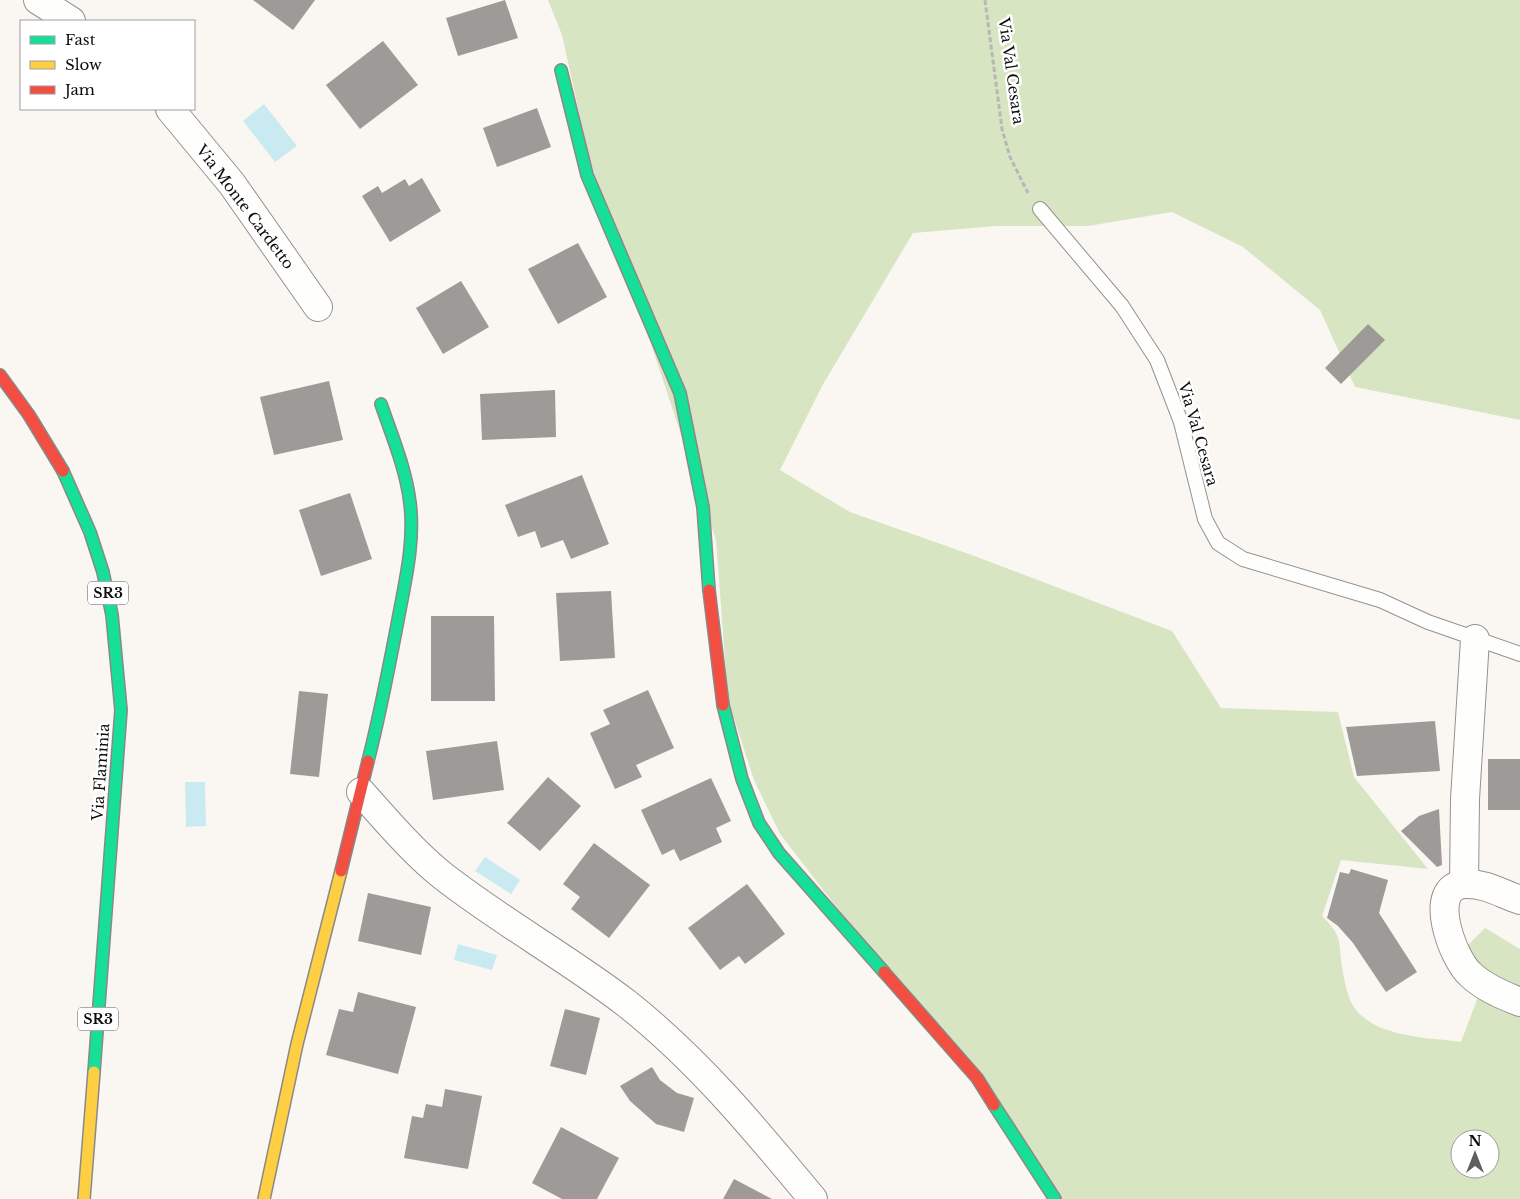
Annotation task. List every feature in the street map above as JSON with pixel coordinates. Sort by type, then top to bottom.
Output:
[{"type":"street","points":[[38,0],[68,20]]},
{"type":"street","points":[[561,70],[587,174],[680,393],[703,507],[710,605],[724,710],[742,779],[759,823],[779,853],[977,1078],[1055,1199]]},
{"type":"street","name":"Via Monte Cardetto","points":[[171,110],[232,184],[318,307]]},
{"type":"street","name":"Via Flaminia","points":[[0,375],[35,422],[62,466],[83,508],[106,580],[117,652],[121,710],[84,1199]]},
{"type":"street","points":[[264,1199],[297,1044],[361,792],[391,664],[408,564],[411,529],[410,502],[404,472],[381,404]]},
{"type":"street","points":[[1464,884],[1465,800],[1475,639]]},
{"type":"street","points":[[361,792],[416,852],[442,874],[590,976],[675,1046],[719,1089],[813,1199]]},
{"type":"street","points":[[1520,900],[1487,886],[1464,884],[1452,890],[1446,899],[1444,911],[1450,938],[1458,959],[1469,974],[1482,984],[1520,1002]]},
{"type":"lane","name":"Via Val Cesara","points":[[1040,209],[1122,306],[1157,360],[1181,422],[1205,519],[1218,543],[1243,558],[1380,600],[1428,622],[1520,654]]},
{"type":"path","name":"Via Val Cesara","points":[[985,0],[999,114],[1006,145],[1015,170],[1040,209]]},
{"type":"green space","points":[[548,0],[1520,0],[1520,420],[1355,387],[1320,310],[1243,247],[1172,212],[1088,226],[997,226],[913,233],[822,386],[780,470],[850,512],[969,554],[1172,631],[1221,708],[1338,712],[1354,777],[1428,869],[1341,860],[1322,916],[1337,934],[1350,1000],[1361,1015],[1373,1024],[1386,1030],[1417,1037],[1461,1042],[1478,997],[1466,947],[1485,928],[1520,949],[1520,1199],[1062,1199],[780,834],[754,780],[728,700],[716,540],[589,157],[562,35]]},
{"type":"water","points":[[264,104],[297,146],[275,162],[243,121]]},
{"type":"water","points":[[185,782],[205,782],[206,826],[186,827]]},
{"type":"water","points":[[485,857],[520,880],[511,894],[475,871]]},
{"type":"water","points":[[458,944],[497,955],[492,970],[454,960]]},
{"type":"building","points":[[253,0],[315,0],[293,30]]},
{"type":"building","points":[[505,0],[518,38],[458,56],[446,18]]},
{"type":"building","points":[[383,41],[418,85],[360,129],[326,85]]},
{"type":"building","points":[[537,108],[551,147],[497,167],[483,128]]},
{"type":"building","points":[[422,178],[441,211],[390,242],[362,196],[378,186],[382,193],[405,179],[409,186]]},
{"type":"building","points":[[578,243],[607,297],[558,324],[528,269]]},
{"type":"building","points":[[461,281],[489,327],[443,354],[416,308]]},
{"type":"building","points":[[1368,324],[1385,340],[1341,384],[1325,368]]},
{"type":"building","points":[[329,381],[343,440],[274,455],[260,397]]},
{"type":"building","points":[[555,390],[556,437],[482,440],[480,394]]},
{"type":"building","points":[[582,475],[609,544],[571,559],[563,540],[541,548],[535,531],[518,537],[505,505]]},
{"type":"building","points":[[350,493],[372,559],[321,576],[299,510]]},
{"type":"building","points":[[611,591],[615,658],[560,661],[556,593]]},
{"type":"building","points":[[431,616],[494,616],[495,701],[431,701]]},
{"type":"building","points":[[648,690],[674,748],[636,765],[642,777],[615,789],[590,733],[610,724],[603,710]]},
{"type":"building","points":[[299,691],[328,694],[319,777],[290,774]]},
{"type":"building","points":[[1435,721],[1440,771],[1357,776],[1346,727]]},
{"type":"building","points":[[497,741],[504,790],[433,800],[426,751]]},
{"type":"building","points":[[1488,759],[1520,759],[1520,810],[1488,810]]},
{"type":"building","points":[[548,777],[581,806],[540,851],[507,823]]},
{"type":"building","points":[[711,778],[731,821],[716,828],[722,842],[680,861],[674,849],[662,855],[641,810]]},
{"type":"building","points":[[1439,809],[1442,865],[1437,867],[1401,831],[1419,816]]},
{"type":"building","points":[[594,843],[650,885],[609,938],[571,909],[580,897],[563,884]]},
{"type":"building","points":[[1351,869],[1388,880],[1379,913],[1417,972],[1386,992],[1353,943],[1338,926],[1327,918],[1340,872],[1349,874]]},
{"type":"building","points":[[747,884],[785,934],[745,964],[739,956],[720,970],[688,928]]},
{"type":"building","points":[[368,893],[431,907],[421,955],[358,941]]},
{"type":"building","points":[[358,992],[416,1007],[398,1074],[326,1055],[339,1009],[353,1012]]},
{"type":"building","points":[[565,1009],[600,1018],[586,1075],[550,1066]]},
{"type":"building","points":[[652,1067],[660,1080],[677,1093],[694,1098],[684,1132],[656,1124],[630,1101],[620,1086]]},
{"type":"building","points":[[445,1089],[482,1096],[468,1169],[404,1158],[412,1116],[423,1118],[426,1104],[442,1107]]},
{"type":"building","points":[[561,1127],[619,1158],[597,1199],[562,1199],[532,1183]]},
{"type":"building","points":[[734,1179],[772,1199],[723,1199]]},
{"type":"traffic: fast","points":[[561,70],[587,175],[680,393],[703,507],[709,590]]},
{"type":"traffic: fast","points":[[368,761],[404,591],[411,532],[408,490],[398,453],[381,404]]},
{"type":"traffic: fast","points":[[63,471],[90,532],[103,572],[112,615],[121,710],[94,1072]]},
{"type":"traffic: fast","points":[[723,705],[742,779],[759,823],[779,853],[884,972]]},
{"type":"traffic: fast","points":[[994,1105],[1055,1199]]},
{"type":"traffic: slow","points":[[264,1199],[297,1044],[341,871]]},
{"type":"traffic: slow","points":[[84,1199],[94,1072]]},
{"type":"traffic: jam","points":[[0,375],[29,415],[63,471]]},
{"type":"traffic: jam","points":[[709,590],[723,705]]},
{"type":"traffic: jam","points":[[341,871],[368,761]]},
{"type":"traffic: jam","points":[[884,972],[977,1078],[994,1105]]}]
